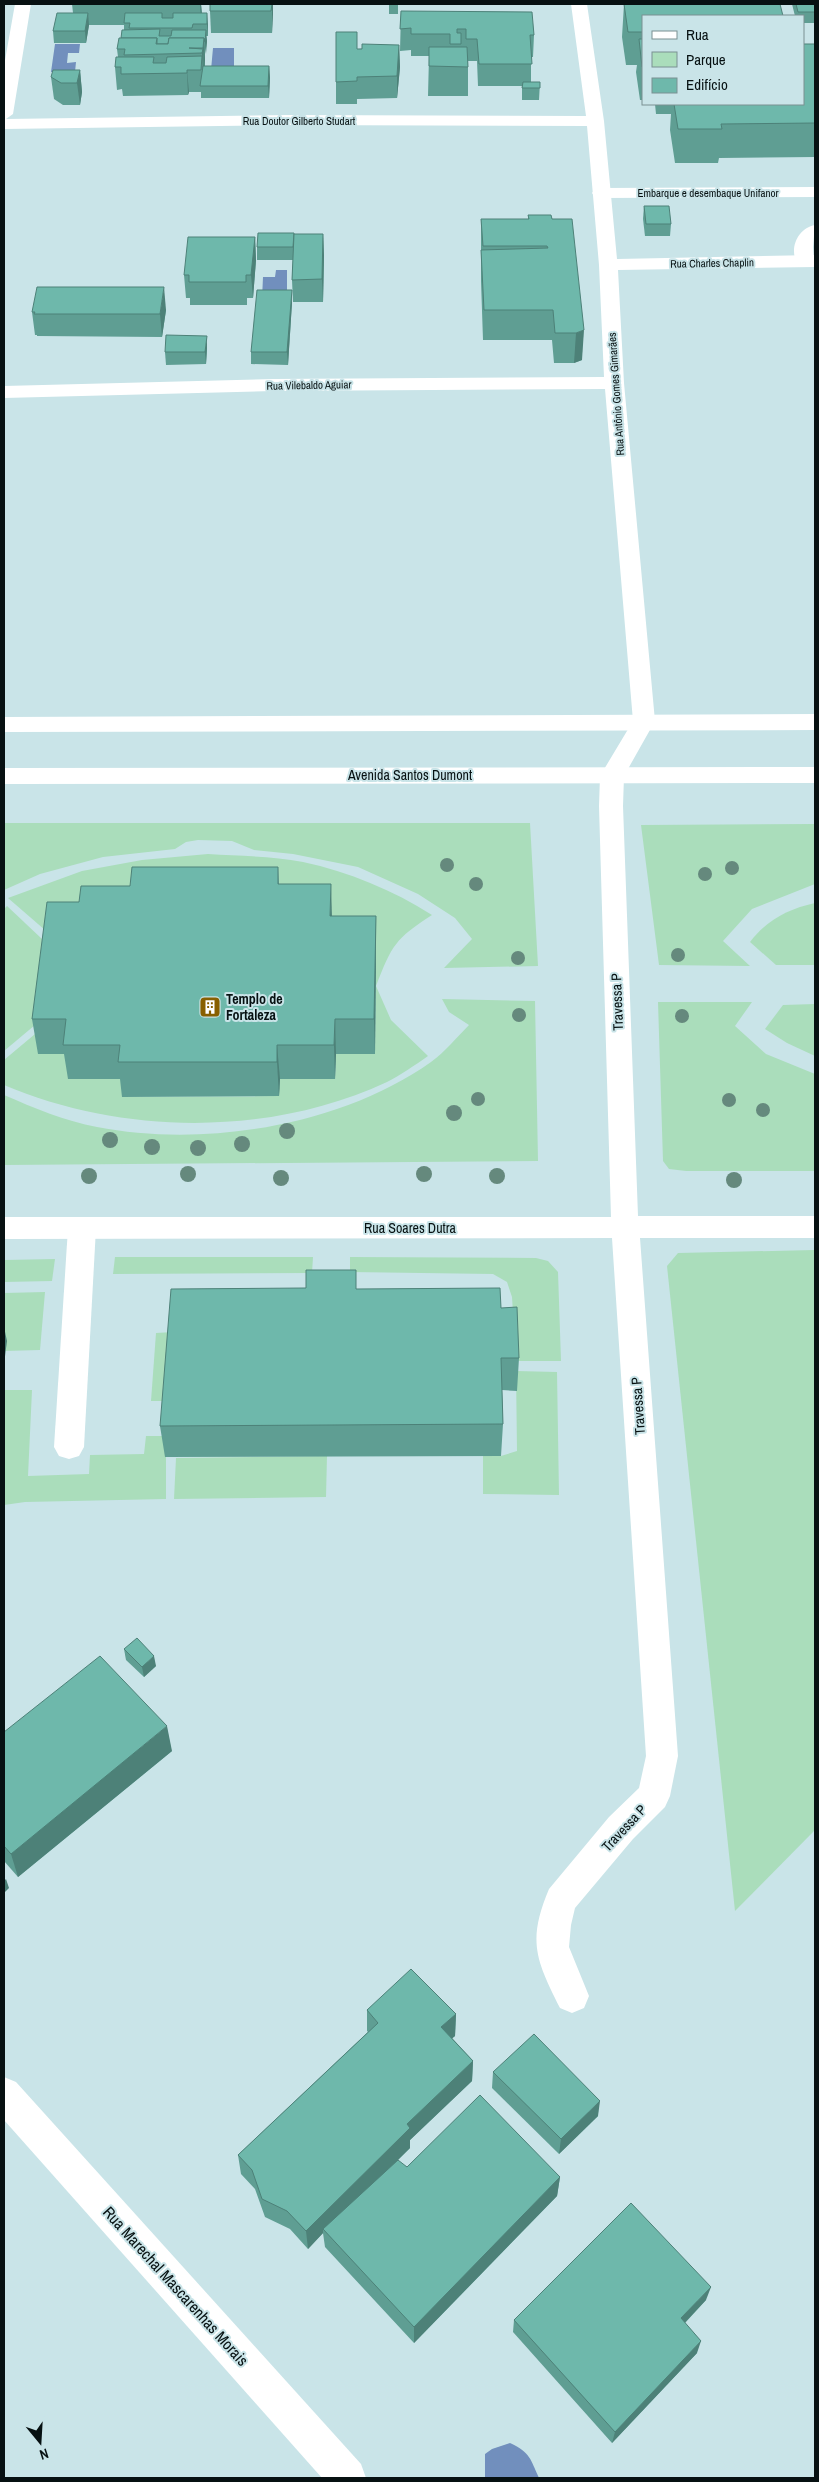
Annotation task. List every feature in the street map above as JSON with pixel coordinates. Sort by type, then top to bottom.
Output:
[{"type":"street","points":[[4,114],[23,4]]},
{"type":"street","name":"Rua Antônio Gomes Gimarães","points":[[579,4],[595,121],[608,264],[614,383],[644,721]]},
{"type":"street","name":"Rua Doutor Gilberto Studart","points":[[4,124],[286,120],[595,121]]},
{"type":"street","name":"Embarque e desembaque Unifanor","points":[[601,193],[815,192]]},
{"type":"street","points":[[810,261],[802,249],[804,239],[815,230]]},
{"type":"street","name":"Rua Charles Chaplin","points":[[608,264],[810,261]]},
{"type":"street","name":"Rua Vilebaldo Aguiar","points":[[4,392],[274,385],[614,383]]},
{"type":"street","points":[[612,776],[644,721]]},
{"type":"street","points":[[4,724],[815,722]]},
{"type":"street","name":"Avenida Santos Dumont","points":[[4,776],[815,775]]},
{"type":"street","name":"Travessa P","points":[[572,1996],[560,1972],[552,1947],[554,1925],[562,1900],[621,1828],[654,1796],[662,1756],[628,1252],[624,1227],[611,816],[612,776]]},
{"type":"street","name":"Rua Soares Dutra","points":[[4,1228],[815,1227]]},
{"type":"street","points":[[69,1448],[82,1228]]},
{"type":"street","name":"Rua Marechal Mascarenhas Morais","points":[[4,2094],[347,2478]]},
{"type":"green space","points":[[4,823],[530,823],[538,966],[444,968],[472,939],[455,918],[418,894],[358,867],[293,854],[254,850],[232,841],[198,840],[186,842],[175,849],[103,857],[40,874],[4,890]]},
{"type":"green space","points":[[815,824],[815,884],[752,909],[723,941],[750,966],[659,965],[641,825]]},
{"type":"green space","points":[[208,854],[279,858],[320,866],[386,890],[432,915],[410,930],[396,944],[386,961],[376,986],[391,1020],[428,1056],[387,1082],[342,1100],[294,1113],[245,1120],[196,1123],[146,1121],[97,1113],[49,1101],[4,1085],[4,1060],[41,1029],[72,1054],[125,1079],[123,1097],[278,1096],[280,1079],[335,1079],[336,1054],[375,1054],[376,951],[53,937],[8,898],[82,871],[142,860]]},
{"type":"green space","points":[[815,903],[815,965],[776,965],[750,942],[764,927],[779,916]]},
{"type":"green space","points":[[7,906],[42,939],[35,1025],[4,1051],[4,909]]},
{"type":"green space","points":[[442,999],[535,1001],[538,1161],[4,1165],[4,1095],[50,1114],[97,1127],[138,1133],[182,1135],[226,1133],[270,1126],[314,1116],[356,1102],[395,1084],[431,1062],[469,1025],[449,1012]]},
{"type":"green space","points":[[658,1002],[752,1002],[735,1026],[766,1054],[815,1074],[815,1171],[686,1171],[669,1169],[663,1161]]},
{"type":"green space","points":[[815,1004],[815,1056],[787,1043],[765,1029],[783,1005]]},
{"type":"green space","points":[[814,1250],[815,1830],[735,1911],[667,1266],[678,1253]]},
{"type":"green space","points":[[115,1257],[313,1257],[312,1273],[113,1274]]},
{"type":"green space","points":[[350,1257],[536,1258],[548,1261],[558,1272],[561,1361],[516,1361],[512,1297],[507,1282],[493,1274],[350,1272]]},
{"type":"green space","points":[[55,1259],[52,1281],[4,1282],[4,1260]]},
{"type":"green space","points":[[45,1292],[40,1350],[4,1351],[4,1293]]},
{"type":"green space","points":[[173,1332],[170,1401],[151,1401],[156,1333]]},
{"type":"green space","points":[[516,1371],[557,1372],[559,1495],[483,1494],[483,1456],[501,1456],[517,1451]]},
{"type":"green space","points":[[4,1390],[32,1390],[28,1476],[89,1474],[90,1455],[144,1454],[146,1436],[166,1436],[166,1499],[25,1502],[4,1505]]},
{"type":"green space","points":[[327,1456],[326,1497],[174,1499],[176,1458]]},
{"type":"water","points":[[55,44],[80,44],[79,53],[68,53],[67,63],[76,62],[75,72],[51,72]]},
{"type":"water","points":[[213,48],[234,48],[234,67],[211,70]]},
{"type":"water","points":[[276,270],[287,270],[287,299],[262,299],[263,277],[275,277]]},
{"type":"water","points":[[510,2443],[526,2453],[539,2478],[485,2478],[485,2454],[492,2449]]},
{"type":"building","points":[[210,4],[272,4],[271,11],[210,11]]},
{"type":"building","points":[[624,4],[780,4],[783,15],[642,15],[642,32],[628,32]]},
{"type":"building","points":[[796,4],[815,4],[815,12],[798,12]]},
{"type":"building","points":[[401,11],[532,12],[534,35],[530,35],[532,64],[479,64],[477,39],[466,39],[466,29],[457,29],[457,33],[461,33],[461,44],[450,44],[450,34],[411,34],[411,28],[400,29]]},
{"type":"building","points":[[57,13],[88,13],[85,31],[53,31]]},
{"type":"building","points":[[125,13],[162,13],[162,18],[173,18],[173,13],[207,13],[207,24],[193,24],[192,28],[129,28],[130,23],[124,23]]},
{"type":"building","points":[[160,29],[159,36],[171,36],[172,30],[206,30],[205,42],[204,38],[169,38],[168,44],[157,44],[157,38],[121,38],[122,30]]},
{"type":"building","points":[[336,32],[357,32],[357,49],[362,49],[362,44],[399,45],[397,76],[357,77],[357,81],[336,82]]},
{"type":"building","points":[[119,38],[157,38],[156,44],[168,44],[169,38],[204,38],[203,48],[189,48],[203,49],[202,53],[124,55],[125,49],[117,49]]},
{"type":"building","points":[[639,39],[642,39],[642,67]]},
{"type":"building","points":[[804,44],[815,44],[815,123],[721,124],[722,129],[678,129],[674,105],[804,105]]},
{"type":"building","points":[[429,47],[467,47],[468,67],[429,66]]},
{"type":"building","points":[[202,56],[201,70],[187,70],[187,73],[121,74],[121,67],[115,67],[116,57],[154,57],[153,63],[166,63],[167,57]]},
{"type":"building","points":[[203,66],[269,66],[268,86],[200,86]]},
{"type":"building","points":[[53,70],[80,70],[77,83],[61,83],[51,77]]},
{"type":"building","points":[[523,82],[540,82],[540,88],[522,88]]},
{"type":"building","points":[[644,206],[669,206],[671,224],[646,224]]},
{"type":"building","points":[[528,215],[551,215],[552,219],[572,219],[584,330],[576,333],[555,333],[553,310],[484,310],[481,250],[548,248],[547,246],[483,246],[481,219],[529,219]]},
{"type":"building","points":[[258,233],[294,233],[293,247],[257,247]]},
{"type":"building","points":[[294,234],[323,234],[322,279],[292,280]]},
{"type":"building","points":[[188,237],[255,237],[251,275],[246,275],[246,282],[189,282],[189,275],[184,275]]},
{"type":"building","points":[[37,287],[164,287],[160,314],[34,314],[35,312],[32,312]]},
{"type":"building","points":[[257,290],[292,290],[287,352],[251,352]]},
{"type":"building","points":[[166,335],[207,336],[205,352],[165,352]]},
{"type":"building","name":"Templo de Fortaleza","points":[[132,867],[278,867],[278,884],[331,884],[330,916],[376,916],[374,1019],[335,1019],[334,1045],[277,1045],[277,1062],[118,1062],[120,1045],[63,1045],[66,1019],[32,1019],[47,902],[79,902],[81,886],[130,886]]},
{"type":"building","points":[[306,1270],[356,1270],[356,1289],[500,1288],[501,1308],[517,1307],[519,1358],[501,1358],[503,1424],[160,1426],[171,1289],[306,1288]]},
{"type":"building","points":[[137,1638],[154,1656],[142,1667],[124,1649]]},
{"type":"building","points":[[100,1656],[167,1726],[11,1854],[4,1846],[4,1732]]},
{"type":"building","points":[[411,1969],[456,2014],[441,2027],[473,2061],[407,2124],[410,2128],[306,2231],[287,2211],[262,2199],[252,2170],[238,2155],[378,2023],[367,2010]]},
{"type":"building","points":[[534,2034],[600,2101],[561,2139],[493,2072]]},
{"type":"building","points":[[480,2095],[560,2177],[414,2327],[323,2229],[398,2160],[407,2167]]},
{"type":"building","points":[[631,2203],[711,2287],[681,2318],[701,2341],[615,2432],[514,2320]]},
{"type":"place","name":"Templo de Fortaleza","points":[[210,1007]]}]
